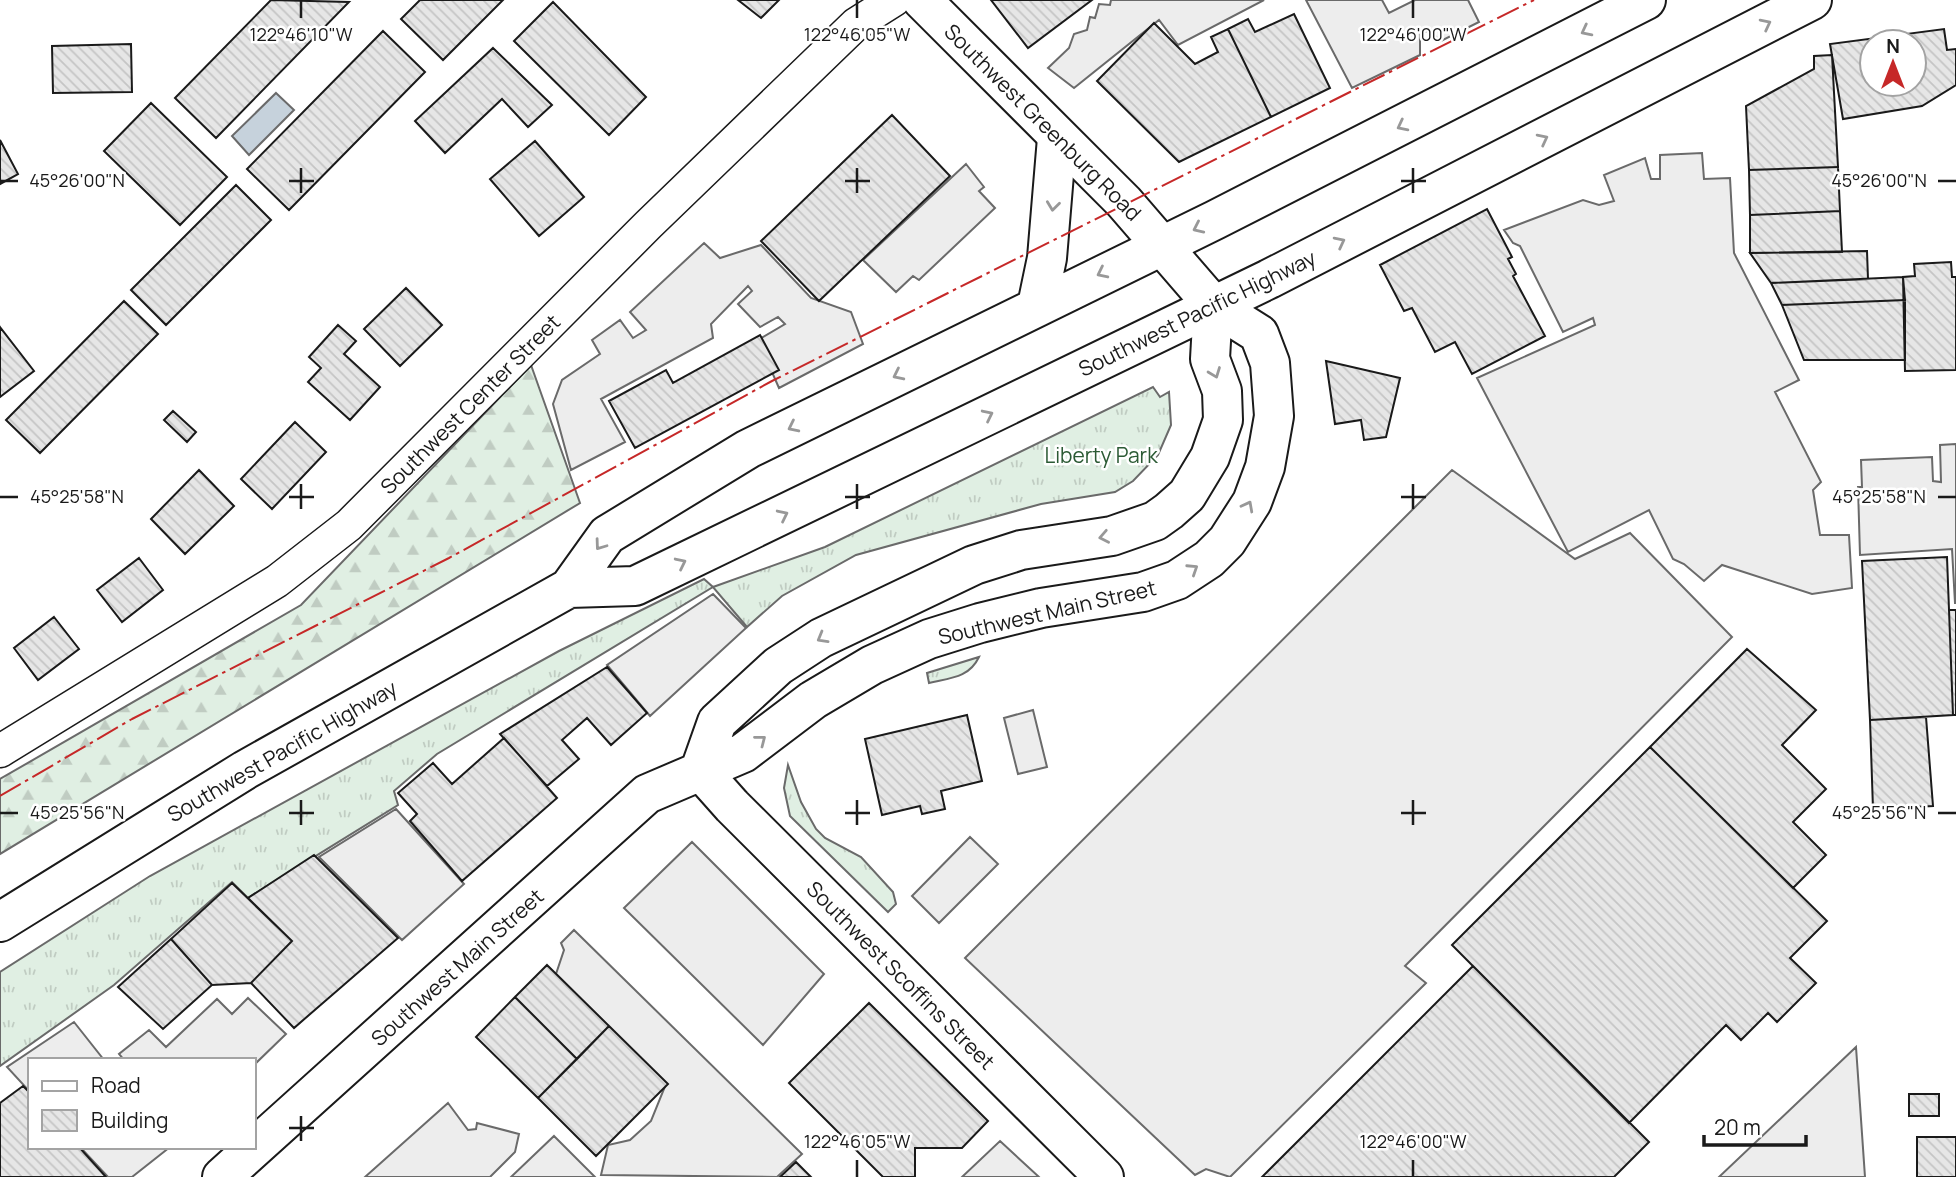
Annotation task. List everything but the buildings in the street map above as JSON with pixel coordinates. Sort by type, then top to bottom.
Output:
[{"type":"main road","name":"Southwest Greenburg Road","points":[[922,0],[1163,244]]},
{"type":"main road","name":"Southwest Pacific Highway","points":[[0,922],[245,770],[569,588],[607,535],[736,456],[1646,0]]},
{"type":"main road","name":"Southwest Pacific Highway","points":[[569,588],[635,586],[1213,305],[1812,0]]},
{"type":"main road","points":[[1037,306],[1047,258],[1057,138]]},
{"type":"main road","name":"Southwest Main Street","points":[[256,1146],[647,794],[743,754],[813,700],[872,665],[929,639],[1041,608],[1143,592],[1177,580],[1209,559],[1227,541],[1252,502],[1265,467],[1274,416],[1270,363],[1259,334],[1213,305],[1163,244]]},
{"type":"main road","points":[[700,770],[717,722],[778,666],[821,638],[974,565],[1021,550],[1112,536],[1155,522],[1170,511],[1187,495],[1210,457],[1223,420],[1222,391],[1210,359],[1213,305]]},
{"type":"main road","name":"Southwest Scoffins Street","points":[[700,770],[732,806],[1104,1177]]},
{"type":"main road","name":"Southwest Main Street","points":[[222,1177],[253,1149]]},
{"type":"street","name":"Southwest Center Street","points":[[0,751],[277,581],[349,525],[648,225],[847,33],[894,0]]},
{"type":"green space","points":[[531,365],[580,503],[0,854],[0,779],[301,605]]},
{"type":"green space","name":"Liberty Park","points":[[1153,387],[1160,397],[1169,392],[1171,425],[1158,455],[1133,481],[1115,492],[1041,504],[856,555],[782,596],[747,627],[713,587],[825,547]]},
{"type":"green space","points":[[704,579],[713,587],[437,754],[394,791],[398,805],[248,898],[232,882],[114,985],[0,1066],[0,972],[150,876],[559,651]]},
{"type":"green space","points":[[979,657],[964,673],[929,683],[927,673]]},
{"type":"green space","points":[[788,765],[801,802],[816,829],[825,838],[861,857],[893,892],[896,904],[888,912],[790,816],[784,788]]},
{"type":"shaded area","points":[[1111,0],[1264,0],[1178,45],[1159,20],[1074,88],[1048,68],[1069,48],[1074,34],[1087,30],[1090,17],[1095,18],[1099,4],[1110,5]]},
{"type":"shaded area","points":[[1306,0],[1382,0],[1389,13],[1415,0],[1468,0],[1479,22],[1439,42],[1432,29],[1420,34],[1420,55],[1352,88]]},
{"type":"shaded area","points":[[276,93],[294,110],[249,155],[232,136]]},
{"type":"shaded area","points":[[1702,153],[1704,179],[1730,178],[1734,253],[1799,380],[1775,392],[1821,482],[1813,490],[1820,535],[1849,535],[1852,588],[1812,594],[1722,565],[1704,581],[1684,564],[1673,559],[1649,510],[1568,552],[1477,378],[1595,325],[1593,318],[1563,332],[1520,246],[1513,243],[1504,230],[1583,200],[1599,205],[1614,201],[1604,175],[1645,158],[1651,179],[1660,179],[1660,155]]},
{"type":"shaded area","points":[[966,164],[984,187],[979,191],[995,208],[919,280],[913,276],[896,292],[863,260]]},
{"type":"shaded area","points":[[704,243],[720,258],[761,245],[811,298],[851,312],[863,344],[779,388],[758,340],[785,324],[778,317],[760,327],[738,304],[752,291],[748,286],[711,324],[713,338],[601,399],[625,442],[571,470],[553,404],[562,380],[600,354],[592,340],[620,320],[633,338],[646,330],[630,312]]},
{"type":"shaded area","points":[[1956,444],[1955,603],[1952,549],[1860,555],[1858,487],[1862,487],[1861,460],[1932,457],[1933,481],[1941,482],[1940,445]]},
{"type":"shaded area","points":[[1452,470],[1575,559],[1630,533],[1732,637],[1405,966],[1426,983],[1230,1177],[1206,1169],[1195,1175],[965,958]]},
{"type":"shaded area","points":[[713,594],[746,628],[650,716],[607,665]]},
{"type":"shaded area","points":[[1033,710],[1047,767],[1018,774],[1004,718]]},
{"type":"shaded area","points":[[396,809],[464,884],[402,940],[319,857]]},
{"type":"shaded area","points":[[970,837],[998,864],[939,923],[912,896]]},
{"type":"shaded area","points":[[692,842],[824,974],[763,1045],[624,908]]},
{"type":"shaded area","points":[[574,930],[802,1154],[777,1177],[601,1175],[608,1145],[630,1140],[651,1121],[666,1084],[556,974],[564,950],[561,943]]},
{"type":"shaded area","points":[[248,998],[286,1034],[256,1063],[256,1058],[122,1058],[119,1054],[149,1030],[166,1047],[217,999],[232,1014]]},
{"type":"shaded area","points":[[74,1022],[102,1058],[28,1058],[28,1090],[7,1067]]},
{"type":"shaded area","points":[[1856,1047],[1865,1177],[1719,1177]]},
{"type":"shaded area","points":[[448,1103],[468,1130],[476,1129],[477,1123],[519,1134],[515,1152],[490,1177],[365,1177]]},
{"type":"shaded area","points":[[554,1136],[595,1177],[511,1177]]},
{"type":"shaded area","points":[[1000,1141],[1039,1177],[962,1177]]},
{"type":"shaded area","points":[[82,1149],[167,1149],[132,1177],[108,1177]]},
{"type":"power","points":[[0,796],[132,719],[449,558],[772,381],[1534,0]]}]
